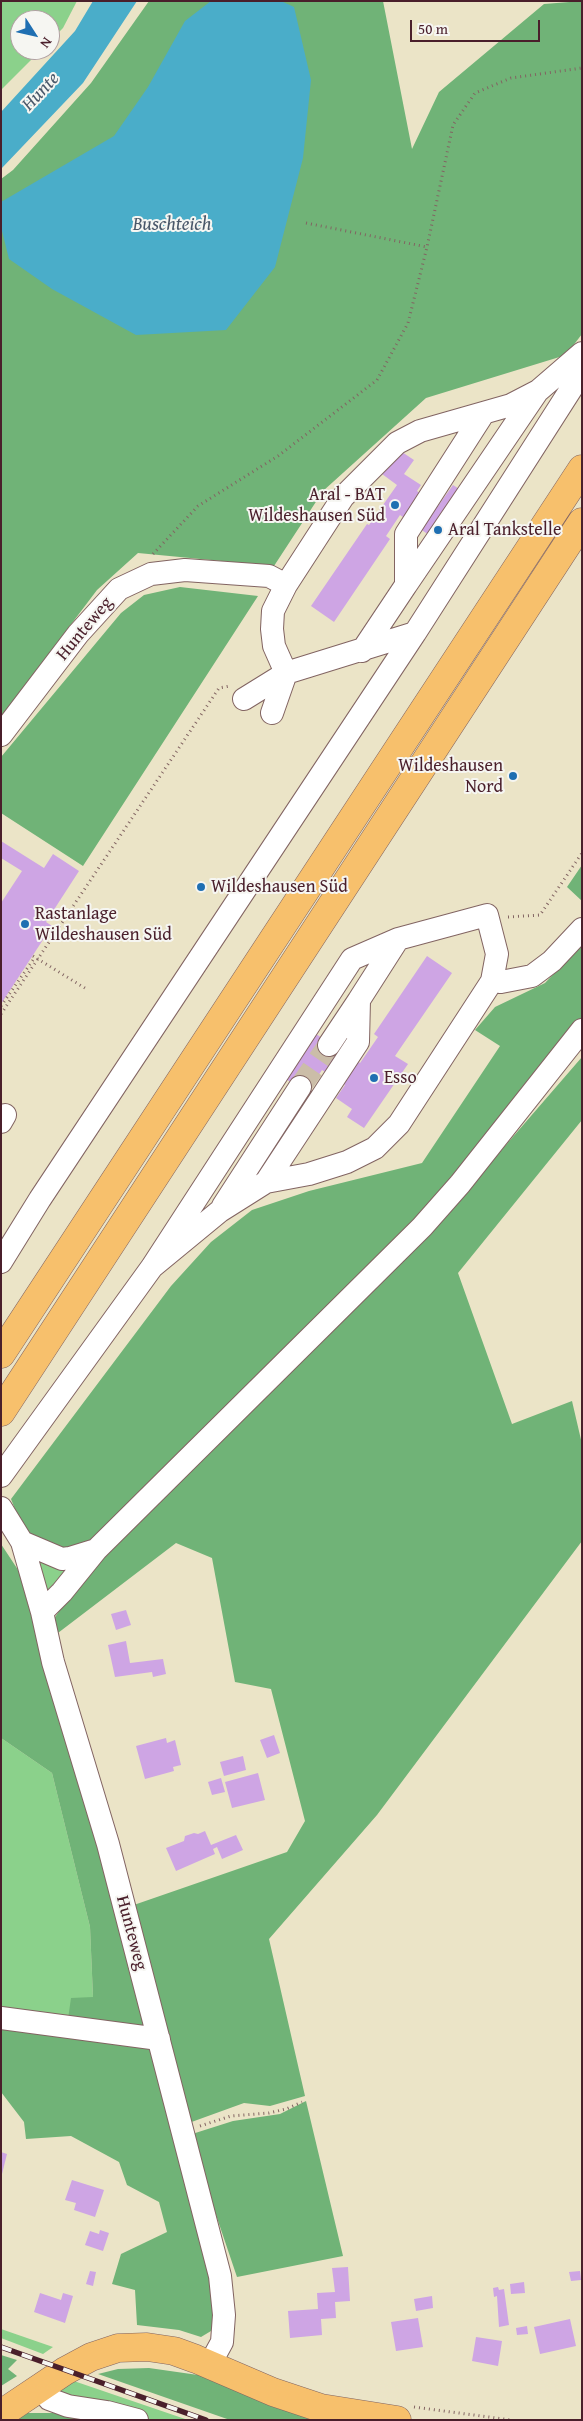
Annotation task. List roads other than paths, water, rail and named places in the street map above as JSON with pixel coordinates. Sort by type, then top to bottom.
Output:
[{"type":"main road","points":[[1,1354],[582,469]]},
{"type":"main road","points":[[1,1412],[582,522]]},
{"type":"main road","points":[[1,2414],[91,2357],[118,2348],[147,2347],[174,2351],[210,2364],[273,2392],[321,2408],[397,2420]]},
{"type":"street","points":[[272,713],[286,674],[274,646],[272,629],[273,611],[286,585],[343,497],[396,443],[420,431],[511,405],[538,391],[582,353]]},
{"type":"street","points":[[1,1262],[415,632],[582,372]]},
{"type":"street","points":[[362,651],[538,391]]},
{"type":"street","points":[[406,586],[406,534],[483,414]]},
{"type":"street","name":"Hunteweg","points":[[1,734],[78,634],[119,589],[151,574],[185,570],[269,576],[286,585]]},
{"type":"street","points":[[240,692],[286,674],[362,651],[415,632]]},
{"type":"street","points":[[1,1476],[152,1267],[352,959],[398,939],[488,915],[497,954],[492,981],[399,1124],[374,1148],[338,1165],[309,1174],[266,1182],[220,1211],[152,1267]]},
{"type":"street","points":[[492,981],[501,982],[532,976],[552,961],[582,929]]},
{"type":"street","points":[[329,1045],[398,939]]},
{"type":"street","points":[[266,1182],[358,1042],[359,1000]]},
{"type":"street","points":[[42,1612],[96,1550],[422,1226],[460,1184],[582,1030]]},
{"type":"street","points":[[220,1211],[300,1087]]},
{"type":"street","points":[[12,1525],[62,1559],[96,1550]]},
{"type":"street","name":"Hunteweg","points":[[12,1525],[42,1612],[53,1662],[108,1844],[220,2276],[224,2315],[222,2342],[210,2364]]},
{"type":"street","points":[[1,2018],[159,2039]]},
{"type":"street","points":[[41,2387],[50,2399],[68,2406],[107,2412],[137,2420]]},
{"type":"water","name":"Hunte","points":[[93,1],[137,1],[83,83],[1,169],[1,112],[49,60],[60,60],[60,47],[75,31]]},
{"type":"water","name":"Buschteich","points":[[211,1],[281,1],[294,7],[311,80],[303,158],[275,267],[226,330],[136,335],[52,289],[9,259],[1,227],[1,202],[114,136],[148,87],[185,21]]},
{"type":"tunnel","points":[[300,1087],[329,1045]]},
{"type":"railway","points":[[1,2347],[206,2420]]},
{"type":"place","name":"Aral - BAT Wildeshausen Süd","points":[[395,505]]},
{"type":"place","name":"Aral Tankstelle","points":[[438,530]]},
{"type":"place","name":"Wildeshausen Nord","points":[[513,776]]},
{"type":"place","name":"Wildeshausen Süd","points":[[201,887]]},
{"type":"place","name":"Rastanlage Wildeshausen Süd","points":[[25,924]]},
{"type":"place","name":"Esso","points":[[374,1078]]}]
